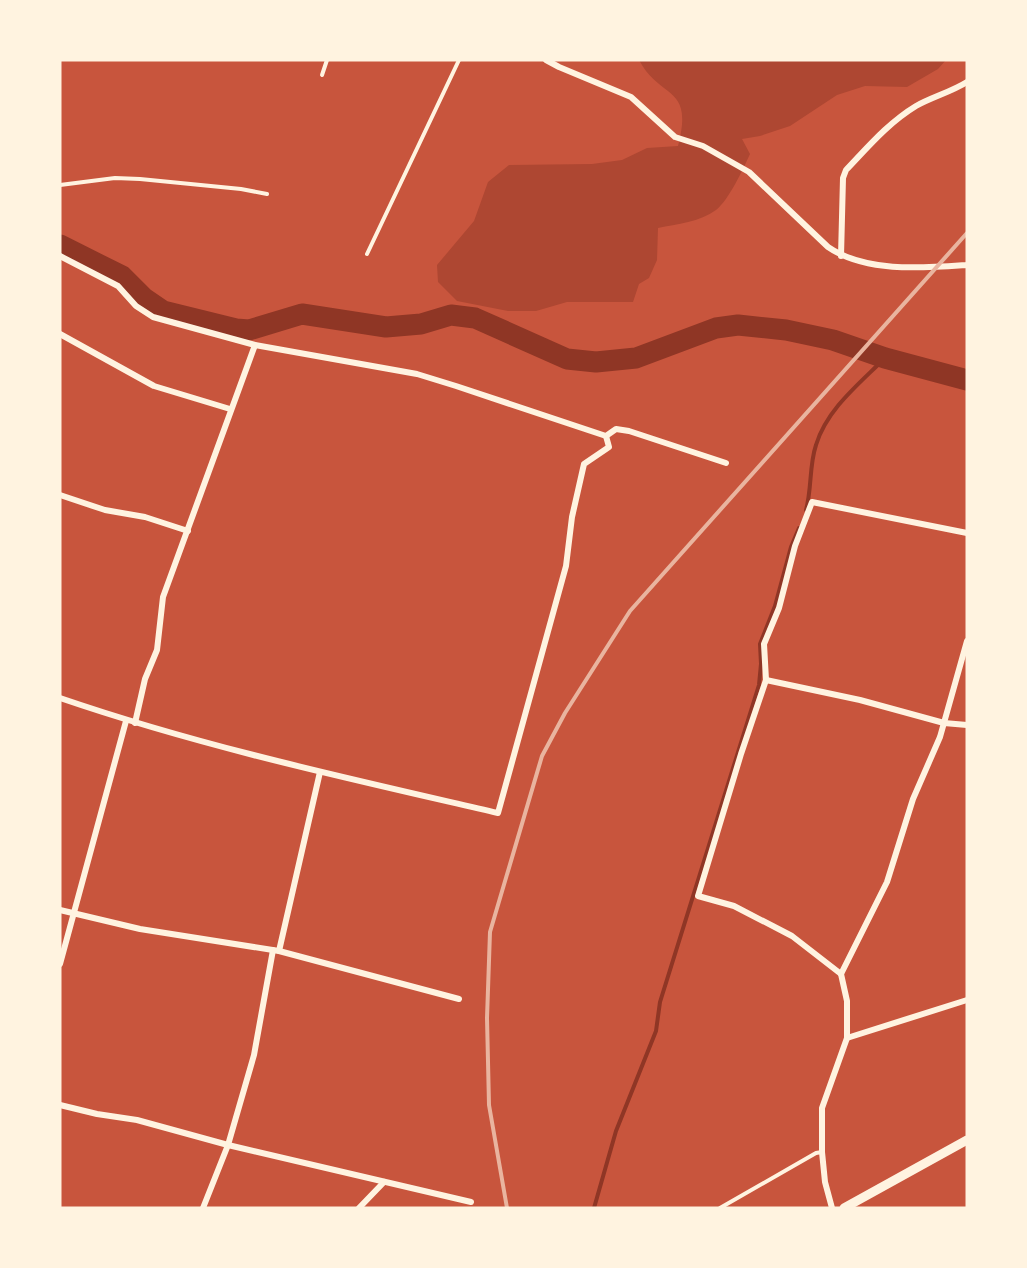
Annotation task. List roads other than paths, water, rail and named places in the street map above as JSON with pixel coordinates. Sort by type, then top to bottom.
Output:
[{"type":"street","points":[[546,60],[632,97],[675,137],[703,146],[749,172],[828,247],[841,256],[856,261],[907,268],[967,265]]},
{"type":"street","points":[[841,256],[843,178],[846,170],[882,132],[903,115],[918,105],[948,93],[967,82]]},
{"type":"street","points":[[60,256],[118,286],[136,306],[153,317],[255,345],[417,374],[606,436]]},
{"type":"street","points":[[60,334],[154,386],[230,409]]},
{"type":"street","points":[[135,723],[145,679],[157,650],[163,597],[255,345]]},
{"type":"street","points":[[606,436],[616,429],[629,431],[726,463]]},
{"type":"street","points":[[60,698],[126,721],[320,772],[498,813],[566,566],[572,517],[585,464],[609,447],[606,436]]},
{"type":"street","points":[[60,495],[105,510],[145,517],[188,531]]},
{"type":"street","points":[[841,974],[792,936],[734,906],[698,896],[766,680],[764,644],[779,608],[795,546],[812,502],[967,532]]},
{"type":"street","points":[[832,1208],[825,1182],[822,1152],[822,1108],[847,1038],[847,1001],[841,974],[887,882],[912,799],[940,737],[967,641]]},
{"type":"street","points":[[766,680],[860,700],[944,723],[967,725]]},
{"type":"street","points":[[60,964],[126,721]]},
{"type":"street","points":[[203,1208],[228,1146],[254,1055],[276,951],[320,772]]},
{"type":"street","points":[[60,910],[140,929],[276,951],[459,999]]},
{"type":"street","points":[[847,1038],[967,1000]]},
{"type":"street","points":[[60,1105],[97,1114],[138,1120],[228,1146],[471,1202]]},
{"type":"street","points":[[844,1208],[967,1140]]},
{"type":"street","points":[[359,1208],[384,1182]]},
{"type":"lane","points":[[322,75],[327,60]]},
{"type":"lane","points":[[367,254],[459,60]]},
{"type":"lane","points":[[60,185],[115,178],[140,179],[241,189],[267,194]]},
{"type":"lane","points":[[720,1208],[816,1153],[822,1152]]},
{"type":"waterway","points":[[60,245],[122,276],[144,298],[163,311],[236,329],[249,330],[302,314],[386,327],[421,324],[451,315],[475,318],[567,359],[596,362],[636,358],[716,328],[738,325],[786,330],[833,340],[885,358],[967,380]]},
{"type":"waterway","points":[[806,510],[814,453],[821,432],[845,398],[885,358]]},
{"type":"waterway","points":[[594,1208],[616,1131],[656,1031],[660,1002],[759,685],[760,644],[775,606],[791,547],[799,528]]},
{"type":"railway","points":[[507,1208],[489,1105],[487,1018],[490,932],[542,756],[565,713],[630,611],[967,233]]}]
